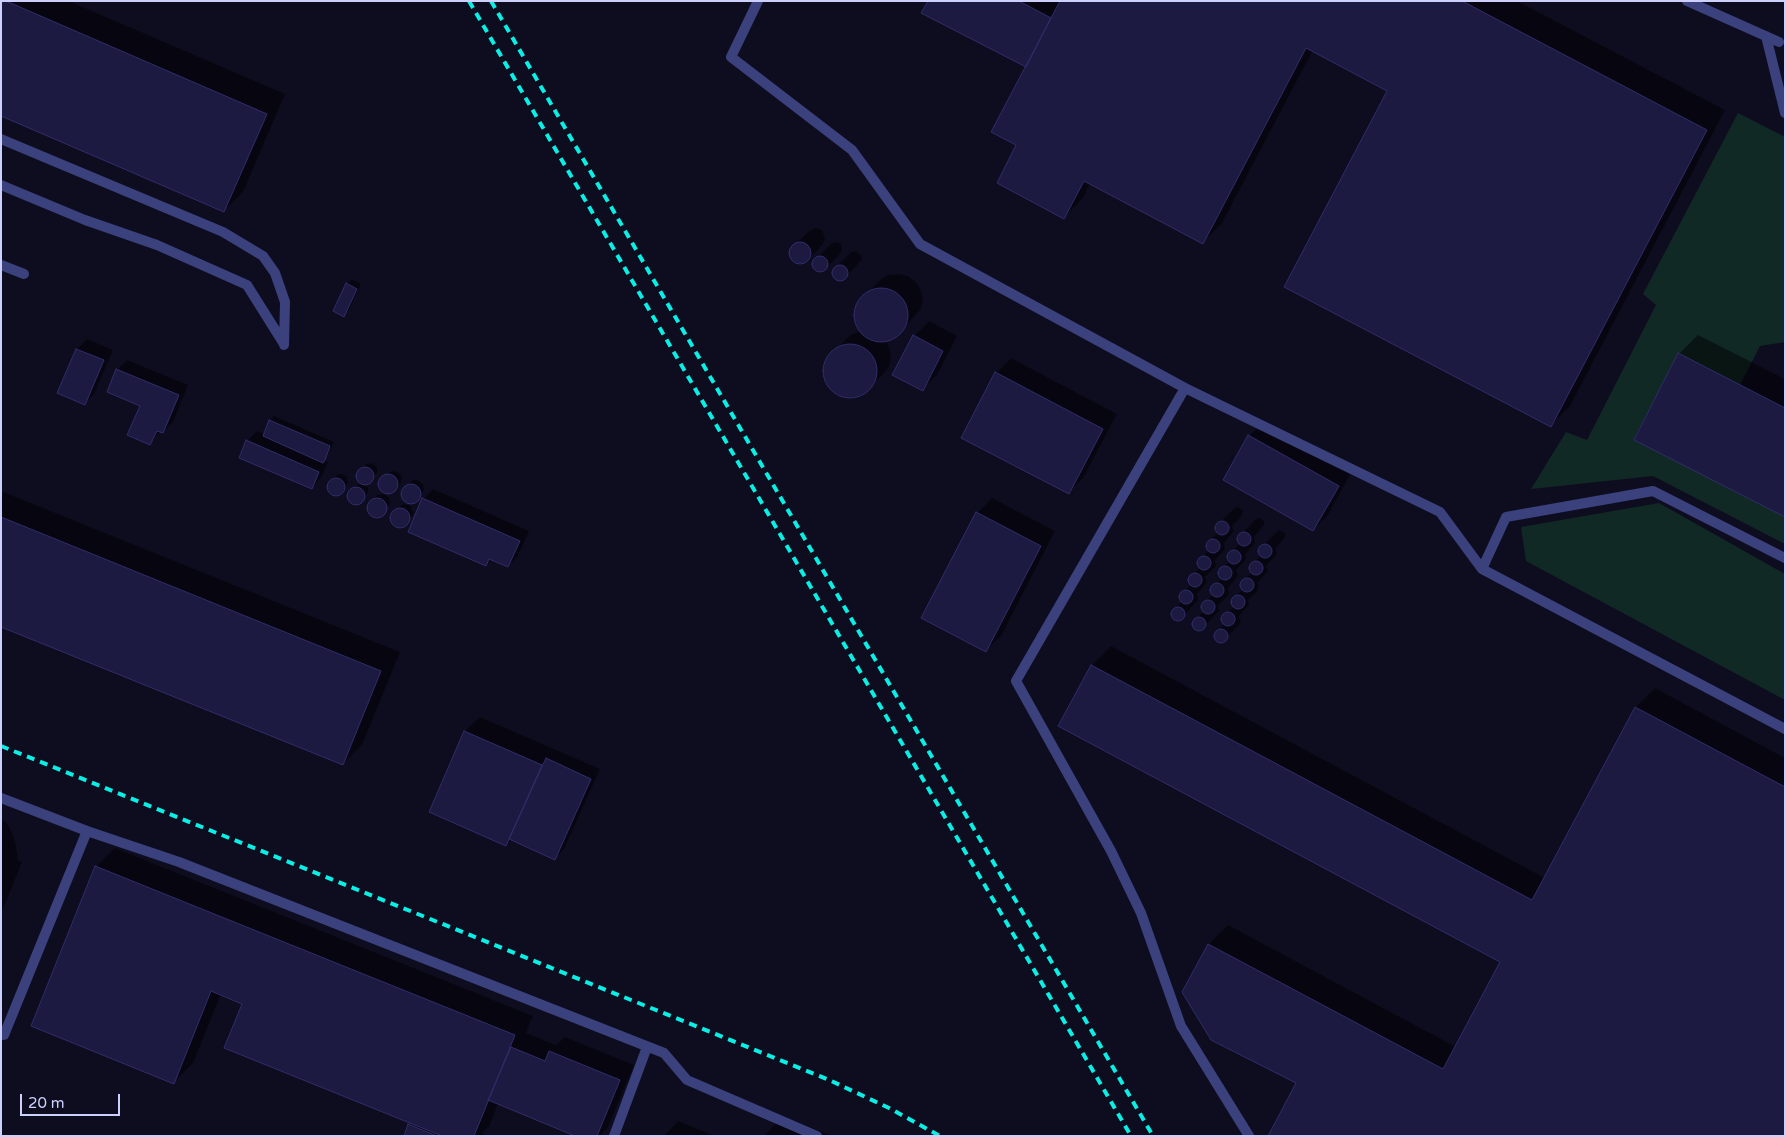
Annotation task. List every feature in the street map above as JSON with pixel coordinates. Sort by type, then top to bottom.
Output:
[{"type":"lane","points":[[758,1],[731,57],[852,150],[920,244],[1185,388],[1440,512],[1482,569],[1785,729]]},
{"type":"lane","points":[[1687,1],[1779,42]]},
{"type":"lane","points":[[1766,36],[1785,113]]},
{"type":"lane","points":[[1,139],[223,232],[263,256],[275,273],[285,302],[284,345],[247,285],[157,245],[85,220],[1,185]]},
{"type":"lane","points":[[1,265],[24,274]]},
{"type":"lane","points":[[1185,388],[1016,681],[1111,851],[1141,913],[1181,1026],[1249,1136]]},
{"type":"lane","points":[[1482,569],[1506,518],[1653,491],[1785,558]]},
{"type":"lane","points":[[1,798],[87,831],[179,862],[664,1053],[687,1080],[817,1136]]},
{"type":"lane","points":[[4,1035],[87,831]]},
{"type":"lane","points":[[614,1136],[647,1046]]},
{"type":"green space","points":[[1738,113],[1785,137],[1785,342],[1760,346],[1740,385],[1678,353],[1634,439],[1785,517],[1785,544],[1653,476],[1531,489],[1566,432],[1587,440],[1656,305],[1643,294]]},
{"type":"green space","points":[[1659,503],[1785,574],[1785,700],[1526,561],[1521,527]]},
{"type":"building","points":[[1,1],[6,1],[267,114],[224,212],[1,116]]},
{"type":"building","points":[[928,1],[1019,1],[1051,18],[1026,67],[921,13]]},
{"type":"building","points":[[1060,1],[1462,1],[1707,130],[1551,427],[1284,287],[1387,91],[1306,48],[1203,244],[1084,181],[1064,219],[997,183],[1016,145],[991,132]]},
{"type":"building","points":[[800,242],[808,245],[811,253],[808,261],[800,264],[792,261],[789,253],[792,245]]},
{"type":"building","points":[[820,256],[828,264],[820,272],[812,264]]},
{"type":"building","points":[[840,265],[848,273],[840,281],[832,273]]},
{"type":"building","points":[[346,283],[357,289],[344,317],[333,311]]},
{"type":"building","points":[[881,288],[891,290],[900,296],[906,305],[908,315],[906,325],[900,334],[891,340],[881,342],[871,340],[862,334],[856,325],[854,315],[856,305],[862,296],[871,290]]},
{"type":"building","points":[[913,335],[943,351],[923,391],[892,375]]},
{"type":"building","points":[[850,344],[860,346],[869,352],[875,361],[877,371],[875,381],[869,390],[860,396],[850,398],[840,396],[831,390],[825,381],[823,371],[825,361],[831,352],[840,346]]},
{"type":"building","points":[[76,349],[104,360],[85,405],[57,393]]},
{"type":"building","points":[[1678,353],[1785,408],[1785,517],[1634,440]]},
{"type":"building","points":[[116,369],[179,395],[163,433],[157,431],[150,445],[127,435],[140,406],[107,392]]},
{"type":"building","points":[[995,372],[1103,429],[1069,494],[961,438]]},
{"type":"building","points":[[269,420],[330,446],[323,463],[263,436]]},
{"type":"building","points":[[1248,435],[1339,486],[1313,531],[1223,480]]},
{"type":"building","points":[[246,440],[319,472],[312,489],[239,458]]},
{"type":"building","points":[[365,467],[371,470],[374,476],[371,482],[365,485],[359,482],[356,476],[359,470]]},
{"type":"building","points":[[388,474],[395,477],[398,484],[395,491],[388,494],[381,491],[378,484],[381,477]]},
{"type":"building","points":[[336,478],[342,481],[345,487],[342,493],[336,496],[330,493],[327,487],[330,481]]},
{"type":"building","points":[[411,484],[418,487],[421,494],[418,501],[411,504],[404,501],[401,494],[404,487]]},
{"type":"building","points":[[356,487],[362,490],[365,496],[362,502],[356,505],[350,502],[347,496],[350,490]]},
{"type":"building","points":[[377,498],[384,501],[387,508],[384,515],[377,518],[370,515],[367,508],[370,501]]},
{"type":"building","points":[[422,498],[520,541],[508,567],[489,559],[486,566],[408,532]]},
{"type":"building","points":[[400,508],[407,511],[410,518],[407,525],[400,528],[393,525],[390,518],[393,511]]},
{"type":"building","points":[[976,512],[1041,546],[986,652],[921,618]]},
{"type":"building","points":[[1,517],[381,671],[343,765],[1,627]]},
{"type":"building","points":[[1222,521],[1227,523],[1229,528],[1227,533],[1222,535],[1217,533],[1215,528],[1217,523]]},
{"type":"building","points":[[1244,532],[1249,534],[1251,539],[1249,544],[1244,546],[1239,544],[1237,539],[1239,534]]},
{"type":"building","points":[[1213,539],[1218,541],[1220,546],[1218,551],[1213,553],[1208,551],[1206,546],[1208,541]]},
{"type":"building","points":[[1265,544],[1270,546],[1272,551],[1270,556],[1265,558],[1260,556],[1258,551],[1260,546]]},
{"type":"building","points":[[1234,550],[1239,552],[1241,557],[1239,562],[1234,564],[1229,562],[1227,557],[1229,552]]},
{"type":"building","points":[[1204,556],[1209,558],[1211,563],[1209,568],[1204,570],[1199,568],[1197,563],[1199,558]]},
{"type":"building","points":[[1256,561],[1261,563],[1263,568],[1261,573],[1256,575],[1251,573],[1249,568],[1251,563]]},
{"type":"building","points":[[1225,566],[1230,568],[1232,573],[1230,578],[1225,580],[1220,578],[1218,573],[1220,568]]},
{"type":"building","points":[[1195,573],[1200,575],[1202,580],[1200,585],[1195,587],[1190,585],[1188,580],[1190,575]]},
{"type":"building","points":[[1247,578],[1252,580],[1254,585],[1252,590],[1247,592],[1242,590],[1240,585],[1242,580]]},
{"type":"building","points":[[1217,583],[1222,585],[1224,590],[1222,595],[1217,597],[1212,595],[1210,590],[1212,585]]},
{"type":"building","points":[[1186,590],[1191,592],[1193,597],[1191,602],[1186,604],[1181,602],[1179,597],[1181,592]]},
{"type":"building","points":[[1238,595],[1243,597],[1245,602],[1243,607],[1238,609],[1233,607],[1231,602],[1233,597]]},
{"type":"building","points":[[1208,600],[1213,602],[1215,607],[1213,612],[1208,614],[1203,612],[1201,607],[1203,602]]},
{"type":"building","points":[[1178,607],[1183,609],[1185,614],[1183,619],[1178,621],[1173,619],[1171,614],[1173,609]]},
{"type":"building","points":[[1228,612],[1233,614],[1235,619],[1233,624],[1228,626],[1223,624],[1221,619],[1223,614]]},
{"type":"building","points":[[1199,617],[1204,619],[1206,624],[1204,629],[1199,631],[1194,629],[1192,624],[1194,619]]},
{"type":"building","points":[[1221,629],[1226,631],[1228,636],[1226,641],[1221,643],[1216,641],[1214,636],[1216,631]]},
{"type":"building","points":[[1091,665],[1532,900],[1635,707],[1785,787],[1785,1136],[1268,1136],[1296,1083],[1211,1040],[1182,992],[1208,944],[1443,1069],[1500,962],[1058,726]]},
{"type":"building","points":[[464,731],[542,765],[506,846],[429,812]]},
{"type":"building","points":[[546,758],[591,779],[555,860],[509,839]]},
{"type":"building","points":[[95,866],[515,1035],[474,1136],[442,1136],[224,1048],[242,1004],[211,991],[174,1084],[31,1026]]},
{"type":"building","points":[[511,1047],[545,1061],[549,1051],[620,1080],[597,1136],[575,1136],[488,1100]]},
{"type":"building","points":[[408,1124],[437,1136],[404,1136]]},
{"type":"railway","points":[[469,1],[1131,1136]]},
{"type":"railway","points":[[491,1],[1153,1136]]},
{"type":"railway","points":[[1,746],[827,1079],[889,1108],[940,1136]]}]
